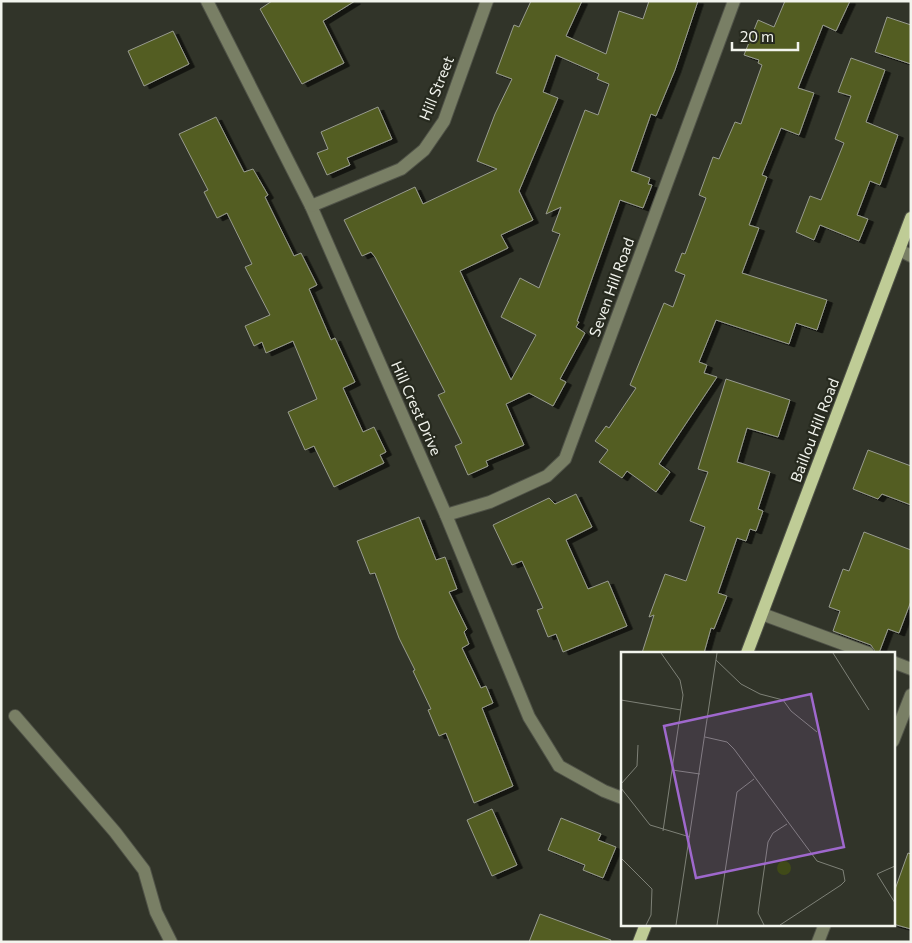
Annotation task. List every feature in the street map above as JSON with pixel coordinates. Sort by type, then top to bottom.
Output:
[{"type":"main road","name":"Baillou Hill Road","points":[[747,652],[911,218]]},
{"type":"main road","points":[[639,942],[645,926]]},
{"type":"street","name":"Hill Crest Drive","points":[[207,1],[311,206],[446,515],[529,718],[559,766],[604,791],[621,798]]},
{"type":"street","name":"Hill Street","points":[[311,206],[400,169],[424,150],[444,121],[487,1]]},
{"type":"street","name":"Seven Hill Road","points":[[446,515],[490,502],[547,476],[565,458],[734,1]]},
{"type":"street","points":[[898,250],[911,256]]},
{"type":"street","points":[[762,614],[865,652]]},
{"type":"street","points":[[894,662],[911,669]]},
{"type":"street","points":[[894,738],[911,695]]},
{"type":"street","points":[[15,716],[115,832],[144,870],[156,912],[171,942]]},
{"type":"street","points":[[818,942],[824,926]]},
{"type":"building","points":[[272,1],[355,1],[323,21],[344,63],[302,84],[260,9]]},
{"type":"building","points":[[531,1],[582,1],[566,36],[606,54],[619,11],[643,19],[649,1],[698,1],[675,70],[656,116],[651,114],[631,171],[650,178],[648,184],[652,185],[643,208],[620,200],[577,321],[579,322],[576,327],[585,333],[560,379],[566,382],[553,406],[529,393],[506,404],[524,445],[486,461],[488,466],[468,475],[455,446],[462,443],[438,395],[445,392],[375,257],[371,252],[362,256],[344,220],[415,187],[423,204],[497,169],[477,161],[495,114],[512,79],[496,73],[514,25],[519,27]],"holes":[[[556,55],[599,74],[597,79],[609,84],[598,115],[585,110],[546,214],[561,207],[552,231],[560,234],[539,288],[520,278],[501,317],[536,335],[511,380],[460,271],[508,248],[501,235],[533,220],[519,191],[558,98],[543,92]]]},
{"type":"building","points":[[785,1],[850,1],[836,31],[823,25],[798,88],[814,93],[799,135],[781,128],[762,175],[767,177],[749,225],[759,228],[742,273],[827,300],[817,330],[796,323],[789,344],[716,320],[699,362],[707,365],[704,373],[717,377],[659,464],[670,472],[656,492],[627,471],[622,478],[599,462],[608,450],[595,441],[606,426],[609,428],[636,388],[630,385],[664,303],[673,307],[685,275],[675,271],[682,253],[685,254],[706,198],[699,195],[713,157],[719,159],[735,122],[741,124],[762,65],[758,63],[759,60],[744,55],[758,20],[774,27]]},
{"type":"building","points":[[887,17],[911,25],[911,64],[875,52]]},
{"type":"building","points":[[173,31],[189,64],[144,86],[128,51]]},
{"type":"building","points":[[851,58],[885,70],[866,122],[898,135],[880,185],[870,181],[857,215],[868,219],[859,241],[820,225],[814,240],[796,232],[810,196],[821,200],[844,143],[835,139],[851,96],[838,92]]},
{"type":"building","points":[[378,107],[392,139],[347,158],[350,165],[327,175],[317,153],[328,149],[321,132]]},
{"type":"building","points":[[216,117],[244,172],[253,169],[268,195],[265,197],[294,256],[301,253],[317,285],[309,289],[331,340],[335,338],[355,382],[343,388],[363,432],[374,427],[386,452],[380,455],[384,463],[334,487],[314,446],[305,450],[288,412],[317,399],[293,341],[266,353],[262,342],[254,346],[245,326],[270,315],[245,267],[252,264],[227,213],[217,218],[204,192],[208,190],[179,134]]},
{"type":"building","points":[[726,379],[790,400],[778,437],[747,428],[737,462],[770,472],[758,509],[763,511],[756,531],[750,529],[746,541],[737,538],[718,593],[727,596],[714,629],[711,628],[704,652],[642,652],[654,615],[649,617],[665,574],[686,581],[705,527],[690,521],[708,472],[698,469]]},
{"type":"building","points":[[868,450],[911,466],[911,505],[882,494],[878,499],[853,489]]},
{"type":"building","points":[[576,494],[592,527],[566,540],[588,589],[608,581],[627,626],[563,652],[556,634],[548,637],[537,610],[543,608],[522,561],[512,565],[493,525],[549,498],[555,504]]},
{"type":"building","points":[[419,517],[436,560],[445,557],[457,589],[449,592],[467,629],[464,632],[469,644],[462,648],[481,688],[486,686],[493,703],[482,708],[513,786],[474,803],[446,733],[439,736],[428,710],[431,709],[399,638],[375,573],[370,574],[357,541]]},
{"type":"building","points":[[864,532],[911,550],[911,601],[899,633],[888,629],[879,652],[875,652],[871,645],[833,631],[840,611],[829,607],[843,569],[849,571]]},
{"type":"building","points":[[492,809],[517,865],[492,876],[467,820]]},
{"type":"building","points":[[561,818],[601,834],[598,840],[616,847],[603,878],[583,870],[585,865],[548,850]]},
{"type":"building","points":[[908,853],[911,854],[911,929],[894,924],[894,892]]},
{"type":"building","points":[[540,914],[611,940],[610,942],[529,942]]}]
